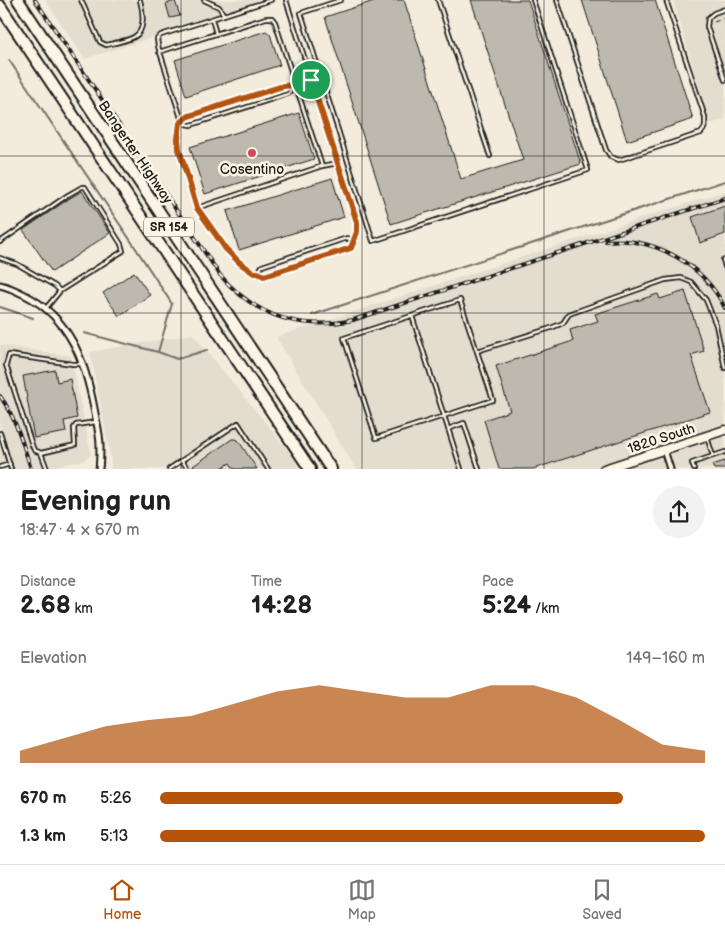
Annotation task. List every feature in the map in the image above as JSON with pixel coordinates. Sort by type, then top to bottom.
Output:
[{"type":"highway","name":"Bangerter Highway","points":[[18,0],[331,469]]},
{"type":"highway","name":"SR 154","points":[[0,6],[310,469]]},
{"type":"street","points":[[0,286],[20,292],[46,309],[67,330],[79,352],[88,380],[100,445],[99,469]]},
{"type":"street","name":"1820 South","points":[[604,469],[725,430]]},
{"type":"street","points":[[664,450],[670,469]]},
{"type":"lane","points":[[82,0],[100,42],[106,45],[135,37],[141,29],[143,11],[140,0]]},
{"type":"lane","points":[[204,0],[219,7],[224,15]]},
{"type":"lane","points":[[271,0],[262,1],[161,35],[157,39],[159,52],[181,118],[178,139],[179,149],[197,208],[226,249],[240,263],[254,273],[264,276],[351,248],[357,232],[357,222],[286,0]]},
{"type":"lane","points":[[341,0],[301,13],[373,241],[588,170],[533,0]]},
{"type":"lane","points":[[438,0],[490,156]]},
{"type":"lane","points":[[557,0],[606,150],[611,158],[619,160],[701,133],[704,130],[705,118],[666,0]]},
{"type":"lane","points":[[725,9],[714,13],[708,18],[707,27],[725,80]]},
{"type":"lane","points":[[159,52],[266,18],[272,18],[275,22],[322,166]]},
{"type":"lane","points":[[212,19],[216,34]]},
{"type":"lane","points":[[180,123],[189,116],[283,86],[296,85],[311,80]]},
{"type":"lane","points":[[180,123],[191,125],[288,94],[296,85]]},
{"type":"lane","points":[[197,208],[322,166],[338,163]]},
{"type":"lane","points":[[0,242],[68,195],[85,187],[121,244],[122,251],[60,292],[46,309]]},
{"type":"lane","points":[[258,273],[262,266],[348,238],[354,240]]},
{"type":"lane","points":[[0,258],[17,264],[55,286],[60,292]]},
{"type":"lane","points":[[725,260],[723,260],[725,267]]},
{"type":"lane","points":[[477,351],[551,328],[563,323],[569,314],[665,280],[682,278],[691,282],[706,300],[716,325],[725,368]]},
{"type":"lane","points":[[460,300],[493,400],[376,438],[344,338],[412,315],[460,300]]},
{"type":"lane","points":[[412,315],[461,469]]},
{"type":"lane","points":[[83,364],[9,355],[6,366],[34,450],[41,453],[76,446],[74,428],[76,425],[96,422]]},
{"type":"lane","points":[[169,469],[238,423],[268,469]]},
{"type":"lane","points":[[448,429],[464,424],[479,469]]},
{"type":"lane","points":[[0,433],[11,469]]},
{"type":"lane","points":[[706,436],[713,456]]},
{"type":"lane","points":[[694,469],[692,463],[725,452]]},
{"type":"lane","points":[[41,453],[47,469]]},
{"type":"lane","points":[[182,460],[188,469]]},
{"type":"lane","points":[[0,467],[10,464]]},
{"type":"path","points":[[714,22],[725,18]]},
{"type":"shaded area","points":[[45,0],[268,0],[85,59]]},
{"type":"shaded area","points":[[673,0],[725,0],[725,119],[710,124]]},
{"type":"shaded area","points":[[725,191],[725,469],[356,469],[276,337]]},
{"type":"shaded area","points":[[193,334],[291,454],[300,469],[111,469],[111,459],[90,352]]},
{"type":"shaded area","points":[[0,345],[71,356],[91,454],[83,461],[34,469],[0,469]]},
{"type":"building","points":[[377,0],[404,0],[461,179],[523,160],[471,0],[528,0],[581,164],[391,224],[325,17]]},
{"type":"building","points":[[582,0],[655,0],[693,119],[627,141]]},
{"type":"building","points":[[175,1],[180,16],[170,18],[166,4]]},
{"type":"building","points":[[266,31],[270,34],[280,65],[186,96],[175,60]]},
{"type":"building","name":"Cosentino","points":[[299,113],[314,159],[205,194],[190,147]]},
{"type":"building","points":[[332,178],[344,217],[239,250],[227,211]]},
{"type":"building","points":[[82,191],[110,233],[52,272],[23,230]]},
{"type":"building","points":[[725,206],[725,234],[700,243],[692,217]]},
{"type":"building","points":[[134,272],[150,295],[119,316],[103,293]]},
{"type":"building","points":[[685,291],[704,351],[691,355],[710,412],[533,469],[499,469],[484,420],[510,411],[496,366],[573,341],[570,330],[598,321],[595,314],[658,294],[660,299]]},
{"type":"building","points":[[55,370],[57,382],[70,379],[77,418],[64,421],[66,432],[34,438],[23,376]]},
{"type":"building","points":[[232,439],[238,440],[257,469],[234,469],[230,463],[220,469],[195,469],[193,466]]},
{"type":"building","points":[[725,461],[725,469],[714,469],[712,465]]},
{"type":"waterway","points":[[9,60],[172,304],[158,352]]},
{"type":"waterway","points":[[312,315],[725,181]]},
{"type":"waterway","points":[[0,307],[33,318]]},
{"type":"waterway","points":[[84,333],[158,352],[177,359],[207,350]]},
{"type":"railway","points":[[35,0],[220,275],[248,301],[280,317],[315,323],[353,320],[725,198]]},
{"type":"railway","points":[[606,241],[642,244],[676,256],[704,278],[716,292],[725,308]]},
{"type":"railway","points":[[0,396],[15,422],[31,469]]},
{"type":"place","name":"Cosentino","points":[[252,153]]},
{"type":"route","points":[[311,80],[357,222],[357,232],[351,248],[264,276],[254,273],[240,263],[226,249],[197,208],[179,149],[180,123],[189,116],[283,86],[296,85],[311,80]]}]
